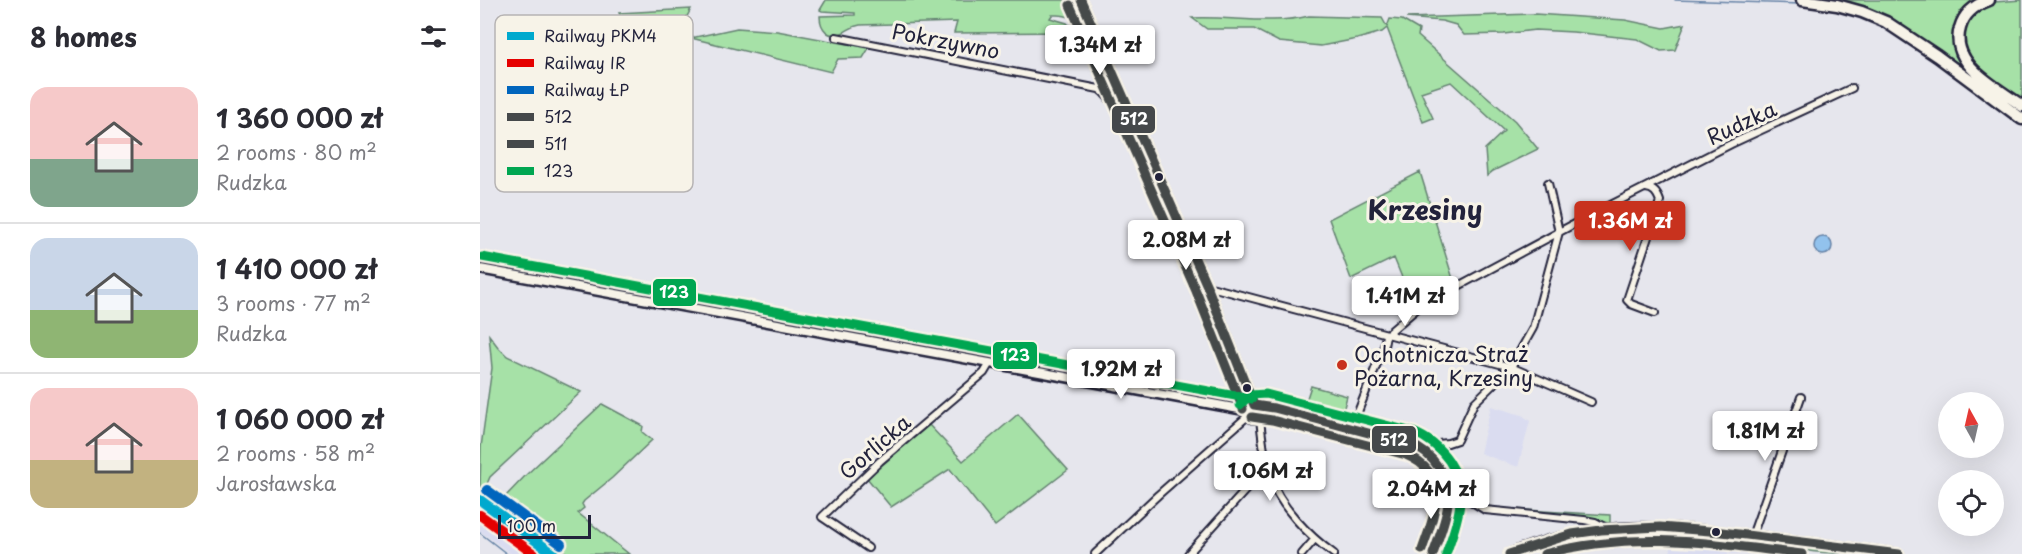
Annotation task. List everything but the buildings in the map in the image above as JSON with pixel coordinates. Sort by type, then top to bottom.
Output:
[{"type":"highway","points":[[1802,0],[1837,5],[1886,22],[2022,119]]},
{"type":"highway","points":[[1989,0],[1974,7],[1964,18],[1959,34],[1960,49],[1974,70],[2022,106]]},
{"type":"street","points":[[1081,0],[1207,286],[1254,410],[1264,415],[1260,419],[1272,483],[1281,499],[1314,540],[1334,554]]},
{"type":"street","name":"Pokrzywno","points":[[836,37],[1099,89],[1109,98],[1132,138],[1133,154],[1149,153]]},
{"type":"street","name":"Rudzka","points":[[1386,335],[1419,307],[1559,232],[1731,144],[1852,88]]},
{"type":"street","points":[[480,269],[1254,410],[1274,408],[1418,446],[1448,444],[1457,440],[1474,403],[1511,367],[1533,328],[1559,232],[1548,183]]},
{"type":"street","points":[[1645,188],[1652,189],[1660,201],[1628,300],[1631,304],[1655,314]]},
{"type":"street","points":[[1207,286],[1511,367],[1591,402]]},
{"type":"street","points":[[1352,428],[1384,346],[1386,335]]},
{"type":"street","name":"Gorlicka","points":[[868,548],[822,517],[888,453],[984,373],[990,363]]},
{"type":"street","points":[[1752,536],[1801,397]]},
{"type":"street","points":[[1095,554],[1254,410]]},
{"type":"street","points":[[1418,446],[1439,466],[1450,488],[1446,514],[1433,554]]},
{"type":"street","points":[[1188,554],[1261,473],[1268,470]]},
{"type":"street","points":[[1450,488],[1485,510],[1584,520],[1595,522],[1606,528]]},
{"type":"street","points":[[1509,554],[1552,539],[1606,528],[1635,526],[1683,527],[1899,554]]},
{"type":"street","points":[[1302,554],[1314,540]]},
{"type":"shaded area","points":[[1491,406],[1522,415],[1530,421],[1518,467],[1480,453]]},
{"type":"shaded area","points":[[480,488],[568,554],[511,554],[480,531]]},
{"type":"shaded area","points":[[1673,533],[1787,548],[1786,554],[1670,554]]},
{"type":"green space","points":[[826,0],[1075,0],[1070,11],[1073,16],[1080,11],[1142,151],[1138,153],[1134,150],[1134,137],[1109,94],[1105,80],[1073,20],[1074,17],[1052,15],[1050,18],[1067,23],[1075,32],[954,33],[957,22],[860,25],[833,35],[826,32],[820,16],[855,15],[855,13],[822,11],[820,10]]},
{"type":"green space","points":[[1835,0],[1979,0],[1966,10],[1958,54],[2022,110],[2022,116],[1902,29]]},
{"type":"green space","points":[[2022,0],[2022,102],[1983,73],[1968,58],[1962,34],[1971,15],[1994,2]]},
{"type":"green space","points":[[691,9],[688,15],[620,15],[619,13]]},
{"type":"green space","points":[[1535,14],[1625,20],[1664,28],[1685,24],[1675,50],[1661,51],[1637,39],[1573,32],[1535,30],[1504,34],[1464,35],[1456,25],[1442,21],[1406,18]]},
{"type":"green space","points":[[1309,16],[1382,18],[1387,27],[1390,19],[1402,20],[1419,30],[1418,36],[1515,121],[1538,149],[1487,176],[1485,149],[1504,131],[1451,82],[1421,92],[1433,118],[1423,122],[1387,28],[1382,32],[1357,39],[1321,46],[1279,42],[1254,29],[1207,29],[1192,18],[1280,20]]},
{"type":"green space","points":[[737,28],[777,31],[869,48],[863,58],[838,59],[831,72],[693,38]]},
{"type":"green space","points":[[1420,172],[1453,279],[1412,302],[1394,258],[1351,279],[1329,219]]},
{"type":"green space","points":[[489,335],[507,356],[581,392],[490,477],[486,486],[504,498],[602,404],[643,426],[642,432],[652,440],[584,501],[582,504],[584,508],[578,513],[629,554],[568,554],[480,488],[481,447],[492,368]]},
{"type":"green space","points":[[1311,386],[1347,396],[1342,415],[1305,404]]},
{"type":"green space","points":[[1018,414],[1068,470],[995,526],[950,469],[891,507],[867,478],[929,425],[963,461]]},
{"type":"green space","points":[[1477,502],[1494,508],[1610,515],[1610,523],[1494,509]]},
{"type":"green space","points":[[1788,544],[1865,552],[1865,554],[1813,552]]},
{"type":"water","points":[[1823,237],[1829,240],[1832,246],[1829,252],[1823,255],[1817,252],[1814,246],[1817,240]]},
{"type":"waterway","points":[[1675,0],[1800,4]]},
{"type":"waterway","points":[[1915,47],[1989,101]]},
{"type":"waterway","points":[[480,489],[499,504]]},
{"type":"waterway","points":[[480,533],[507,554]]},
{"type":"railway","points":[[480,495],[561,554]]},
{"type":"rail line","name":"ŁP","points":[[487,490],[561,544]]},
{"type":"rail line","name":"PKM4","points":[[480,500],[554,554]]},
{"type":"rail line","name":"IR","points":[[480,515],[534,554]]},
{"type":"transit line","name":"512","points":[[1081,0],[1207,286],[1254,405]]},
{"type":"transit line","name":"511","points":[[1070,5],[1196,291],[1243,409]]},
{"type":"transit line","name":"123","points":[[482,257],[1252,399]]},
{"type":"transit line","name":"123","points":[[1240,405],[1250,395],[1266,394],[1413,432],[1429,440],[1449,461],[1459,484],[1460,507],[1446,554]]},
{"type":"transit line","name":"512","points":[[1254,405],[1274,408],[1419,448],[1439,468],[1447,489],[1447,511],[1433,554]]},
{"type":"transit line","name":"511","points":[[1252,417],[1272,420],[1406,455],[1421,463],[1430,473],[1435,485],[1436,497],[1435,510],[1422,550]]},
{"type":"transit line","name":"512","points":[[1509,554],[1572,534],[1660,527],[1722,532],[1899,554]]},
{"type":"transit line","name":"511","points":[[1544,554],[1610,542],[1642,541],[1704,543],[1802,554]]},
{"type":"place","name":"Ochotnicza Straż Pożarna, Krzesiny","points":[[1342,365]]},
{"type":"district","name":"Krzesiny","points":[[1425,208]]}]
